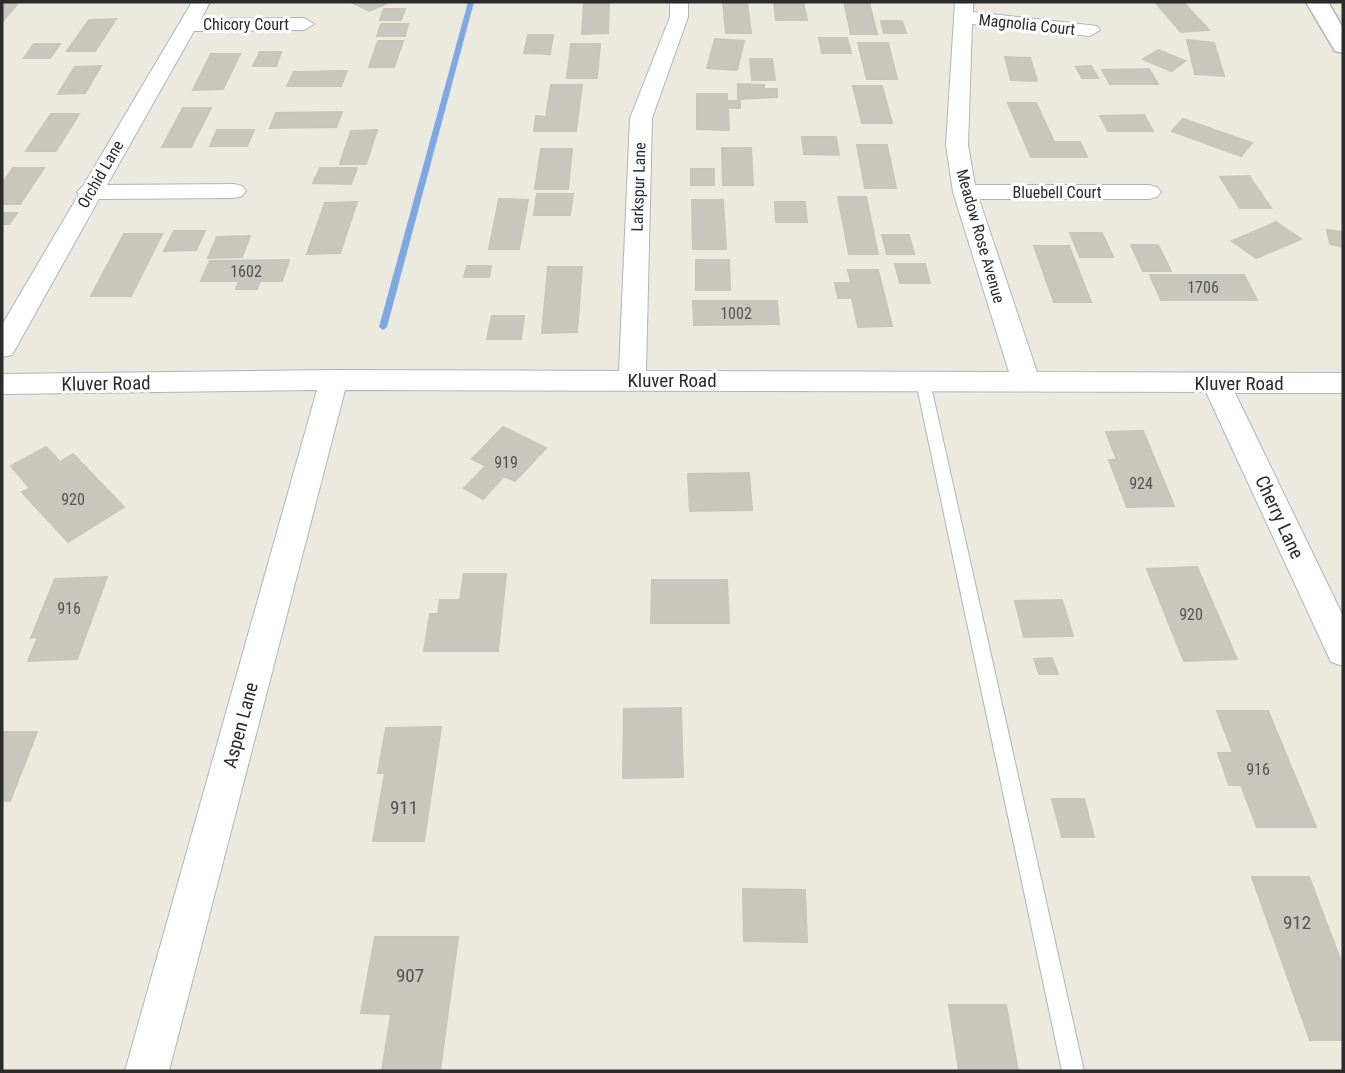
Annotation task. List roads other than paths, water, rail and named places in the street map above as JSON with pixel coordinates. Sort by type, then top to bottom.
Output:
[{"type":"street","name":"Orchid Lane","points":[[2,348],[89,192],[201,2]]},
{"type":"street","name":"Larkspur Lane","points":[[632,380],[641,118],[679,17],[679,2]]},
{"type":"street","points":[[1317,2],[1343,46]]},
{"type":"street","name":"Magnolia Court","points":[[964,10],[1090,30]]},
{"type":"street","name":"Meadow Rose Avenue","points":[[964,10],[957,145],[965,192],[1026,382]]},
{"type":"street","name":"Chicory Court","points":[[188,25],[304,24]]},
{"type":"street","points":[[89,192],[234,191]]},
{"type":"street","name":"Bluebell Court","points":[[965,192],[1149,192]]},
{"type":"street","name":"Kluver Road","points":[[2,384],[334,380],[1343,383]]},
{"type":"street","name":"Aspen Lane","points":[[147,1071],[334,380]]},
{"type":"street","name":"Cherry Lane","points":[[1216,383],[1343,651]]},
{"type":"lane","points":[[923,382],[1073,1071]]},
{"type":"waterway","points":[[383,327],[471,2]]}]
